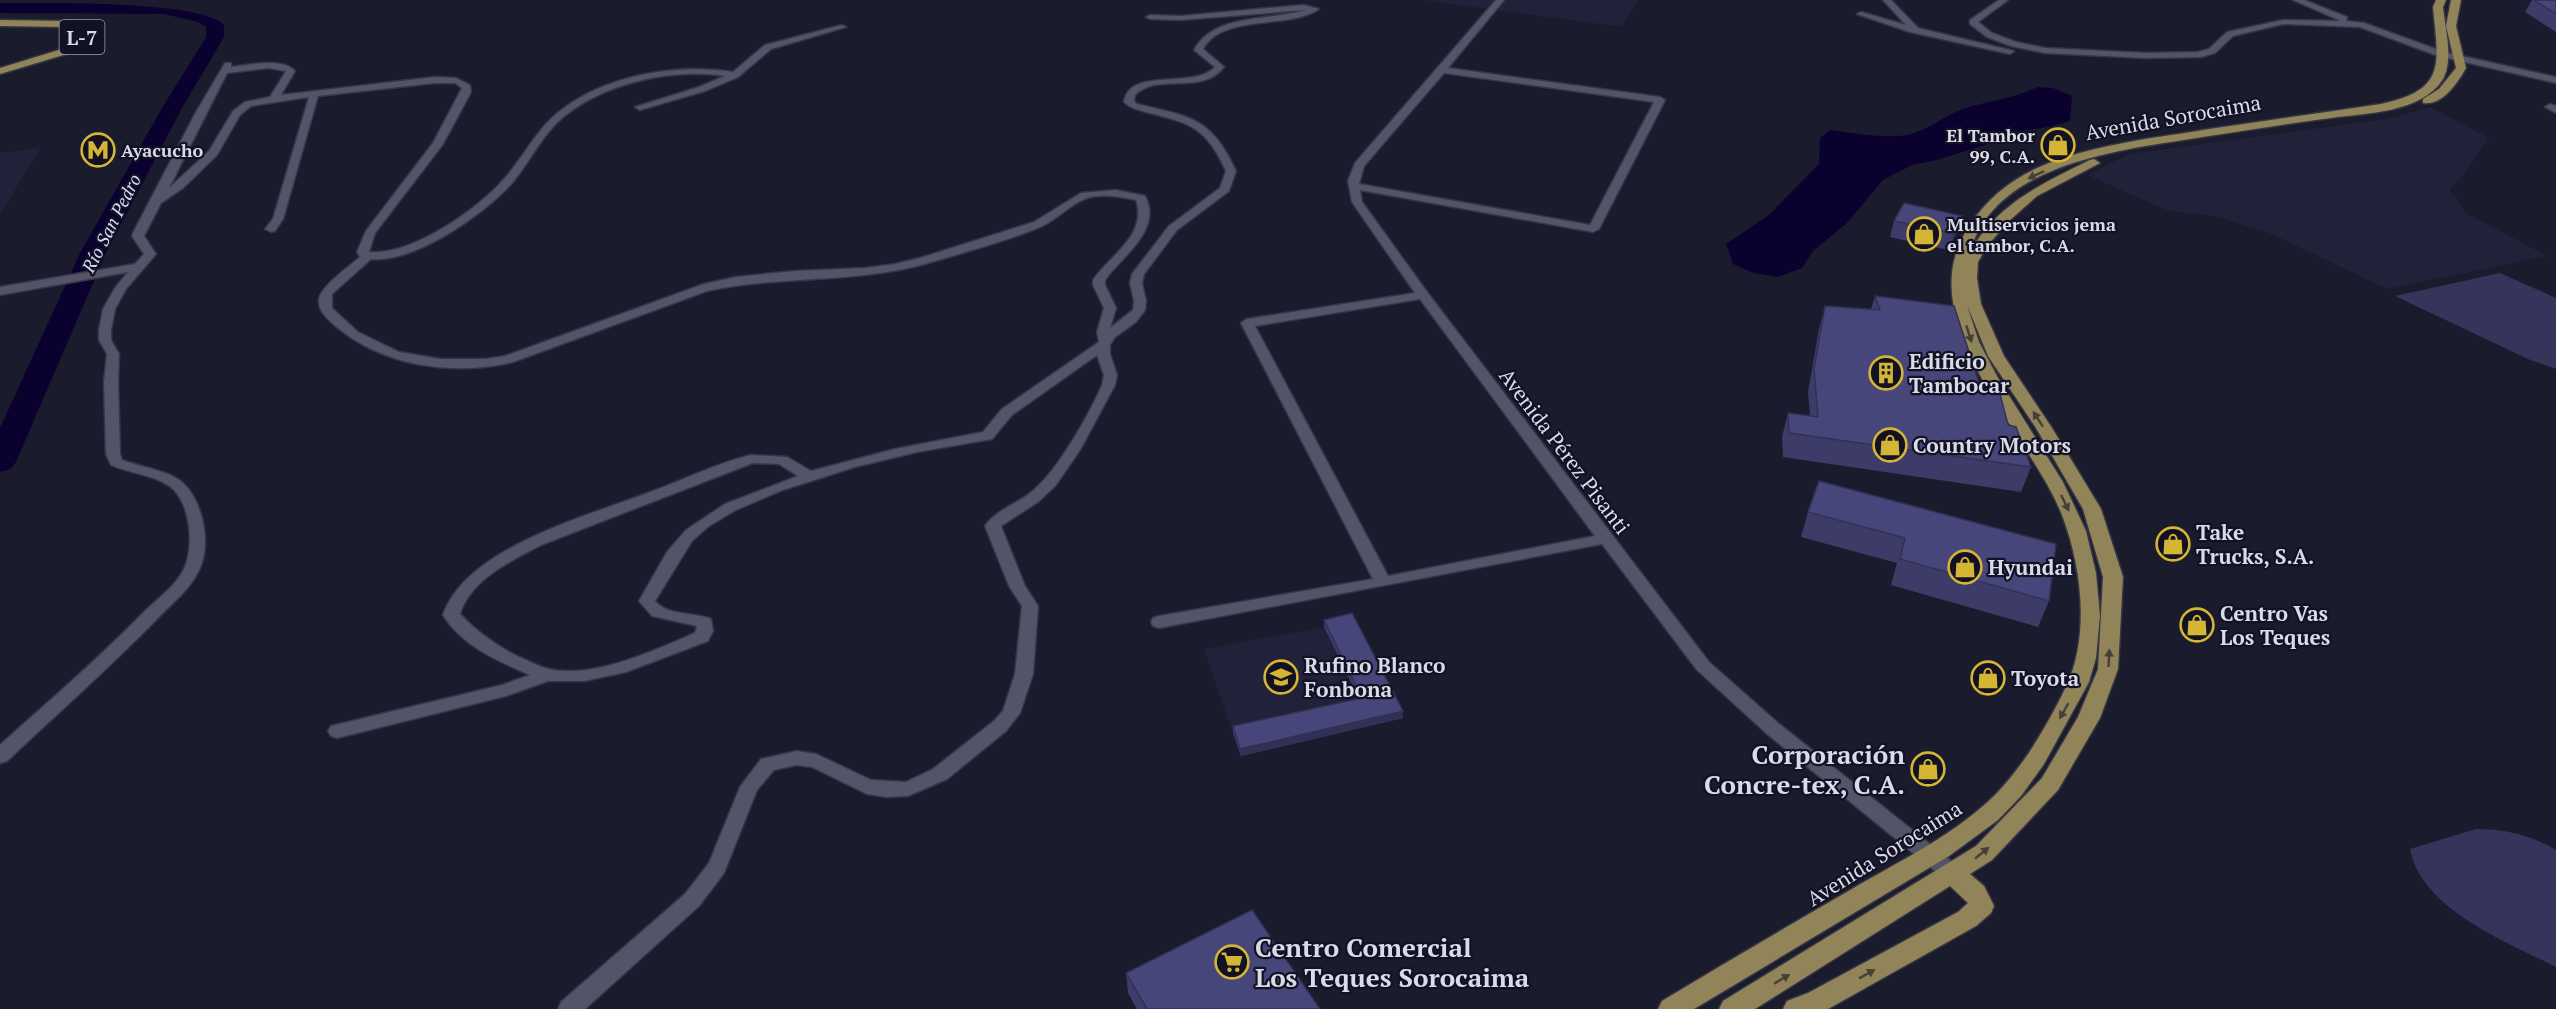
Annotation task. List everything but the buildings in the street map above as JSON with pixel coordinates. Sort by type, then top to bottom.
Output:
[{"type":"main road","name":"Avenida Sorocaima","points":[[2387,109],[2432,87],[2442,71],[2438,7],[2441,0]]},
{"type":"main road","points":[[2456,0],[2451,10],[2451,30],[2459,58]]},
{"type":"main road","name":"L-7","points":[[0,23],[68,24],[82,30],[81,39],[66,51],[0,71]]},
{"type":"main road","name":"Avenida Sorocaima","points":[[1741,1008],[1984,853],[2050,784],[2089,718],[2108,669],[2113,577],[2092,509],[2044,428],[1996,356],[1966,303],[1955,278],[1962,252],[1974,227],[1992,204],[2013,186],[2044,171],[2104,149],[2418,104],[2443,92],[2452,83],[2460,68],[2459,58]]},
{"type":"main road","name":"Avenida Sorocaima","points":[[1671,1009],[1960,836],[2003,800],[2049,740],[2081,676],[2088,646],[2090,619],[2086,569],[2080,541],[2069,510],[2054,482],[1983,366],[1966,303]]},
{"type":"main road","points":[[1796,1009],[1816,1002],[1967,919],[1982,906],[1975,893],[1953,874]]},
{"type":"street","points":[[1442,70],[1660,100],[1593,229],[1354,186],[1353,181],[1359,165],[1500,0]]},
{"type":"street","points":[[1887,0],[1916,30]]},
{"type":"street","points":[[2004,0],[1973,22],[1980,31],[2006,42],[2066,54]]},
{"type":"street","points":[[2297,0],[2441,54],[2556,80]]},
{"type":"street","points":[[1167,18],[1227,4]]},
{"type":"street","points":[[809,476],[782,460],[751,459],[548,536],[516,551],[464,590],[453,604],[452,615],[483,645],[509,660],[547,675],[575,676],[656,657],[702,637],[705,631],[705,623],[697,618],[660,614],[650,609],[647,601],[651,588],[661,577],[675,551],[690,534],[717,514],[745,499],[848,463],[917,446],[987,436],[1007,412],[1104,344],[1110,333],[1138,311],[1140,303],[1135,281],[1138,274],[1173,228],[1225,189],[1231,171],[1222,151],[1199,125],[1183,118],[1134,106],[1130,102],[1131,94],[1139,86],[1147,84],[1198,80],[1215,75],[1220,67],[1198,50],[1200,43],[1210,35],[1315,9],[1304,7],[1167,18],[1150,17]]},
{"type":"street","points":[[1861,14],[1916,30],[2010,51],[2066,54],[2198,55],[2212,51],[2230,34],[2283,22],[2314,21],[2361,25]]},
{"type":"street","points":[[640,107],[702,89],[735,75],[768,47],[842,27]]},
{"type":"street","points":[[0,756],[141,625],[192,568],[197,549],[198,532],[180,488],[174,482],[125,467],[116,462],[113,454],[111,382],[113,354],[105,340],[105,330],[109,309],[121,288],[150,254],[138,236],[200,111],[226,68],[269,65],[289,69],[291,71],[274,98]]},
{"type":"street","points":[[569,1009],[692,900],[717,867],[749,786],[768,764],[797,758],[816,761],[867,788],[908,789],[940,774],[1000,726],[1011,713],[1024,674],[1030,606],[1017,586],[993,526],[997,520],[1039,494],[1068,460],[1108,385],[1111,370],[1103,353],[1104,332],[1110,308],[1098,280],[1121,257],[1142,223],[1144,214],[1141,198],[1130,195],[1085,195],[1038,224],[923,261],[865,272],[795,275],[715,285],[508,359],[478,364],[443,364],[404,356],[371,345],[349,332],[334,319],[324,306],[323,300],[327,293],[368,256],[388,255],[415,247],[481,206],[507,182],[559,116],[597,94],[625,84],[684,71],[706,70],[735,75]]},
{"type":"street","points":[[157,201],[179,186],[213,153],[240,108],[274,98],[435,80],[457,80],[467,87],[438,144],[370,233],[363,252],[368,256]]},
{"type":"street","points":[[272,229],[278,219],[314,95]]},
{"type":"street","name":"Avenida Pérez Pisanti","points":[[1354,186],[1357,202],[1423,296],[1703,666],[1772,728],[1953,874]]},
{"type":"street","points":[[0,291],[137,267]]},
{"type":"street","points":[[1383,582],[1247,323],[1423,296]]},
{"type":"street","points":[[1159,622],[1605,539]]},
{"type":"street","points":[[337,730],[506,690],[547,675]]},
{"type":"shaded area","points":[[1422,0],[1638,0],[1622,27]]},
{"type":"shaded area","points":[[2038,87],[2053,88],[2072,96],[2070,121],[2049,127],[2012,132],[1988,144],[1937,160],[1912,165],[1883,180],[1847,223],[1813,251],[1802,268],[1778,277],[1753,273],[1733,264],[1726,244],[1769,215],[1819,164],[1820,138],[1830,130],[1874,136],[1908,135],[1923,130],[1963,109]]},
{"type":"shaded area","points":[[2430,107],[2489,138],[2461,178],[2449,189],[2466,213],[2547,256],[2387,289],[2274,235],[2215,216],[2169,211],[2087,175],[2130,154],[2393,118]]},
{"type":"shaded area","points":[[40,148],[0,215],[0,153]]},
{"type":"shaded area","points":[[2500,273],[2556,298],[2556,369],[2528,359],[2395,296]]},
{"type":"shaded area","name":"Rufino Blanco Fonbona","points":[[1324,627],[1361,705],[1233,733],[1204,649]]},
{"type":"shaded area","points":[[2476,829],[2518,834],[2537,840],[2556,850],[2556,967],[2469,921],[2448,906],[2417,870],[2410,849]]},
{"type":"waterway","name":"Río San Pedro","points":[[0,8],[164,9],[204,18],[215,25],[215,37],[172,108],[93,253],[0,462]]},
{"type":"place","name":"El Tambor 99, C.A.","points":[[2058,145]]},
{"type":"place","name":"Ayacucho","points":[[98,150]]},
{"type":"place","name":"Multiservicios jema el tambor, C.A.","points":[[1924,234]]},
{"type":"place","name":"Edificio Tambocar","points":[[1886,373]]},
{"type":"place","name":"Country Motors","points":[[1890,445]]},
{"type":"place","name":"Take Trucks, S.A.","points":[[2173,544]]},
{"type":"place","name":"Hyundai","points":[[1965,567]]},
{"type":"place","name":"Centro Vas Los Teques","points":[[2197,625]]},
{"type":"place","name":"Rufino Blanco Fonbona","points":[[1281,677]]},
{"type":"place","name":"Toyota","points":[[1988,678]]},
{"type":"place","name":"Corporación Concre-tex, C.A.","points":[[1928,769]]},
{"type":"place","name":"Centro Comercial Los Teques Sorocaima","points":[[1232,962]]}]
